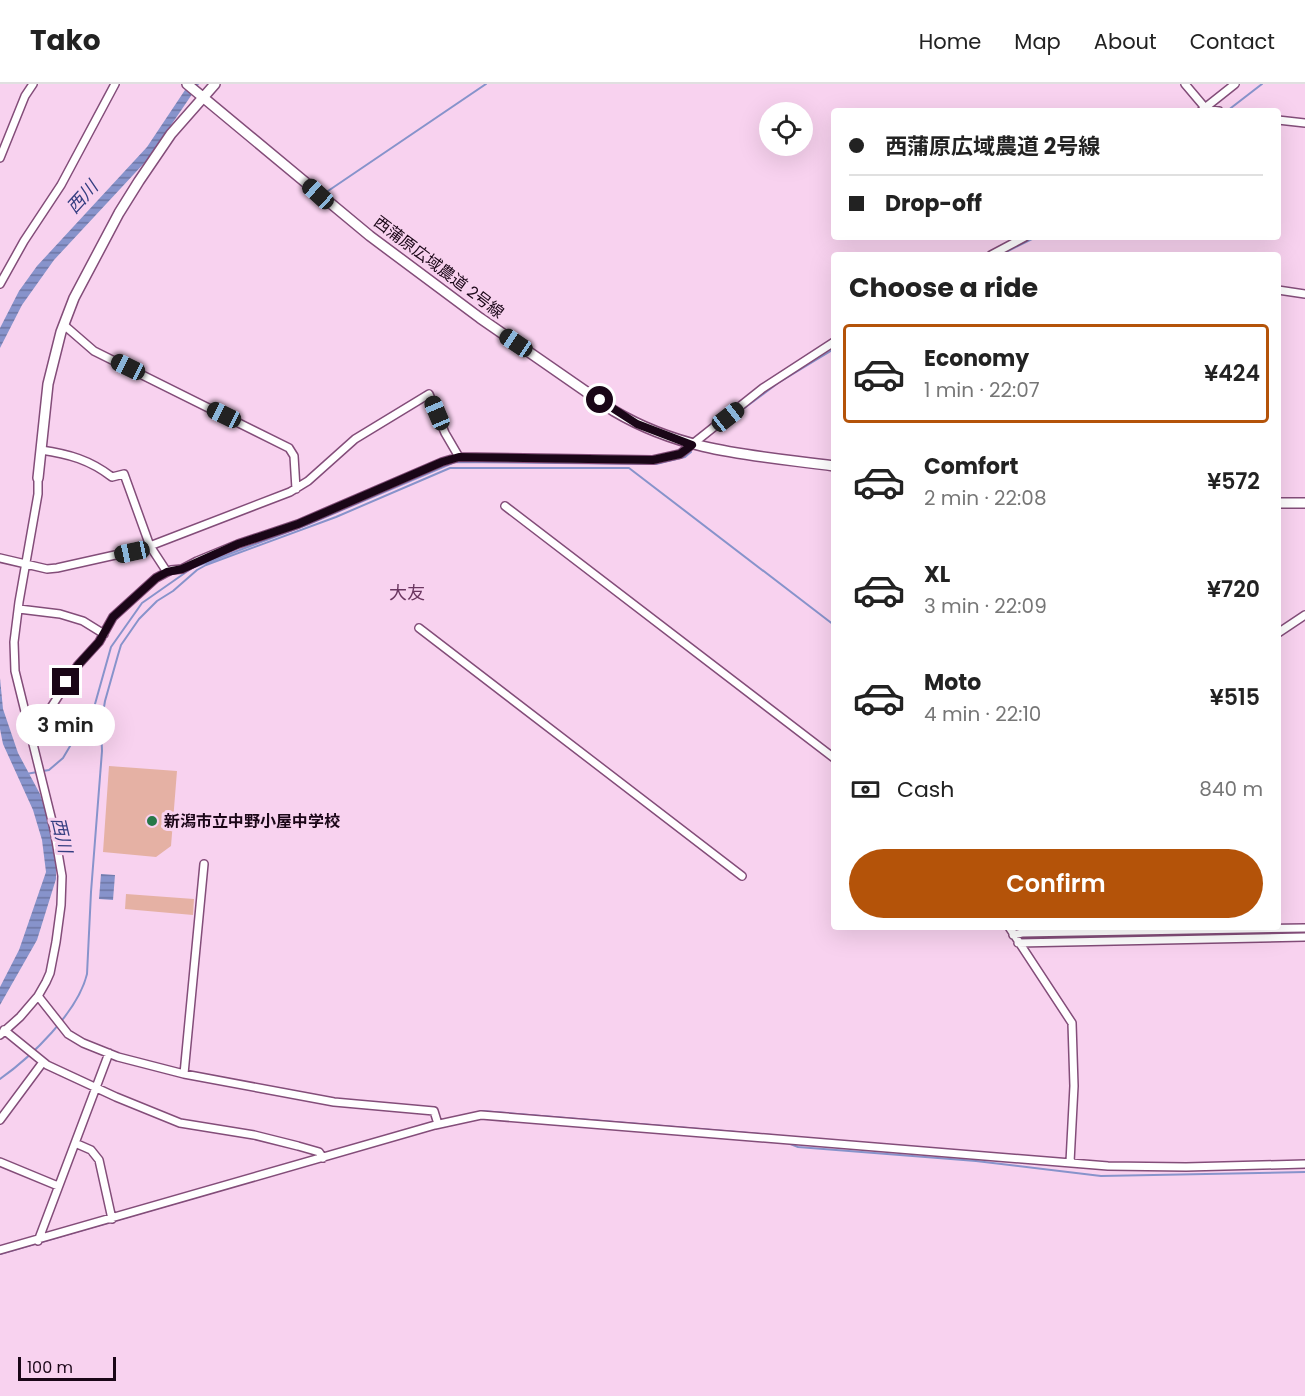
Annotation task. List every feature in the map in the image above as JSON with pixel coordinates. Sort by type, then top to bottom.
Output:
[{"type":"street","points":[[0,158],[25,96],[33,84]]},
{"type":"street","points":[[0,284],[24,241],[61,185],[115,84]]},
{"type":"street","name":"西蒲原広域農道 2号線","points":[[187,84],[370,236],[480,318],[614,411],[637,424],[692,445],[831,466]]},
{"type":"street","points":[[215,84],[201,96],[171,134],[119,213],[74,298],[48,384],[38,494],[14,642],[15,671],[33,736],[54,829],[62,876],[61,906],[50,973],[38,996],[20,1017],[2,1032],[43,1062],[96,1089],[180,1122],[254,1135],[298,1146],[319,1152],[323,1158]]},
{"type":"street","points":[[1185,84],[1204,108]]},
{"type":"street","points":[[1192,92],[1196,84]]},
{"type":"street","points":[[1207,108],[1235,84]]},
{"type":"street","points":[[1281,120],[1305,123]]},
{"type":"street","points":[[997,252],[1019,240]]},
{"type":"street","points":[[1281,290],[1305,294]]},
{"type":"street","points":[[64,325],[94,351],[289,448],[294,456],[296,489]]},
{"type":"street","points":[[33,736],[78,665],[99,642],[113,617],[156,578],[167,572],[182,569],[238,544],[298,524],[442,462],[459,457],[653,460],[680,454],[763,388],[831,344]]},
{"type":"street","points":[[0,558],[47,569],[57,568],[150,546],[273,500],[308,481],[355,439],[429,394],[445,433],[459,457]]},
{"type":"street","points":[[41,450],[71,455],[95,464],[112,477],[124,474],[150,546],[167,572]]},
{"type":"street","points":[[1281,502],[1305,503]]},
{"type":"street","points":[[505,506],[831,756]]},
{"type":"street","points":[[19,609],[60,614],[83,621],[104,634]]},
{"type":"street","points":[[1281,631],[1305,615]]},
{"type":"street","points":[[419,628],[742,876]]},
{"type":"street","points":[[184,1074],[204,864]]},
{"type":"street","points":[[1281,928],[1305,928]]},
{"type":"street","points":[[1010,930],[1072,1023],[1074,1086],[1070,1162]]},
{"type":"street","points":[[1013,935],[1192,930]]},
{"type":"street","points":[[1018,943],[1305,937]]},
{"type":"street","points":[[38,996],[68,1034],[83,1043],[109,1053],[184,1074],[334,1102],[434,1111],[438,1124]]},
{"type":"street","points":[[38,1241],[109,1053]]},
{"type":"street","points":[[0,1119],[43,1062]]},
{"type":"street","points":[[0,1250],[38,1241],[438,1124],[481,1115],[1108,1166],[1305,1164]]},
{"type":"street","points":[[75,1143],[91,1150],[99,1160],[112,1219]]},
{"type":"street","points":[[0,1162],[58,1186]]},
{"type":"shaded area","points":[[109,766],[177,771],[171,846],[156,857],[103,852]]},
{"type":"shaded area","points":[[126,894],[194,899],[193,915],[125,909]]},
{"type":"water","points":[[189,84],[199,84],[148,159],[54,260],[22,305],[0,348],[0,328],[19,291],[37,266],[147,147]]},
{"type":"water","points":[[0,678],[3,709],[18,753],[40,794],[50,825],[56,860],[56,879],[37,940],[0,1005],[0,987],[19,950],[46,872],[42,840],[33,810],[3,744],[0,729]]},
{"type":"water","points":[[101,874],[115,875],[113,900],[99,899]]},
{"type":"waterway","points":[[325,193],[486,84]]},
{"type":"waterway","points":[[1231,108],[1262,84]]},
{"type":"waterway","points":[[1006,252],[1030,240]]},
{"type":"waterway","points":[[739,412],[778,383],[831,351]]},
{"type":"waterway","points":[[701,442],[722,424]]},
{"type":"waterway","points":[[26,774],[49,770],[63,758],[95,704],[111,647],[142,603],[192,568],[309,524],[455,462],[656,464],[685,457],[691,452]]},
{"type":"waterway","points":[[0,1079],[39,1046],[64,1018],[82,989],[87,974],[102,751],[101,725],[105,701],[121,645],[139,619],[157,601],[206,565],[336,517],[450,468],[629,468],[831,623]]},
{"type":"waterway","points":[[1142,930],[1145,935]]},
{"type":"waterway","points":[[477,1113],[482,1111],[772,1135]]},
{"type":"waterway","points":[[0,1254],[435,1128]]},
{"type":"waterway","points":[[788,1143],[798,1147],[976,1161],[1101,1176],[1305,1172]]},
{"type":"place","name":"新潟市立中野小屋中学校","points":[[152,821]]},
{"type":"district","name":"大友","points":[[407,592]]},
{"type":"route","points":[[66,682],[107,631],[113,617],[156,578],[238,544],[298,524],[442,462],[459,457],[653,460],[680,454],[692,445],[637,424],[600,400]]},
{"type":"water label","name":"西川","points":[[82,197]]},
{"type":"water label","name":"西川","points":[[62,835]]}]
